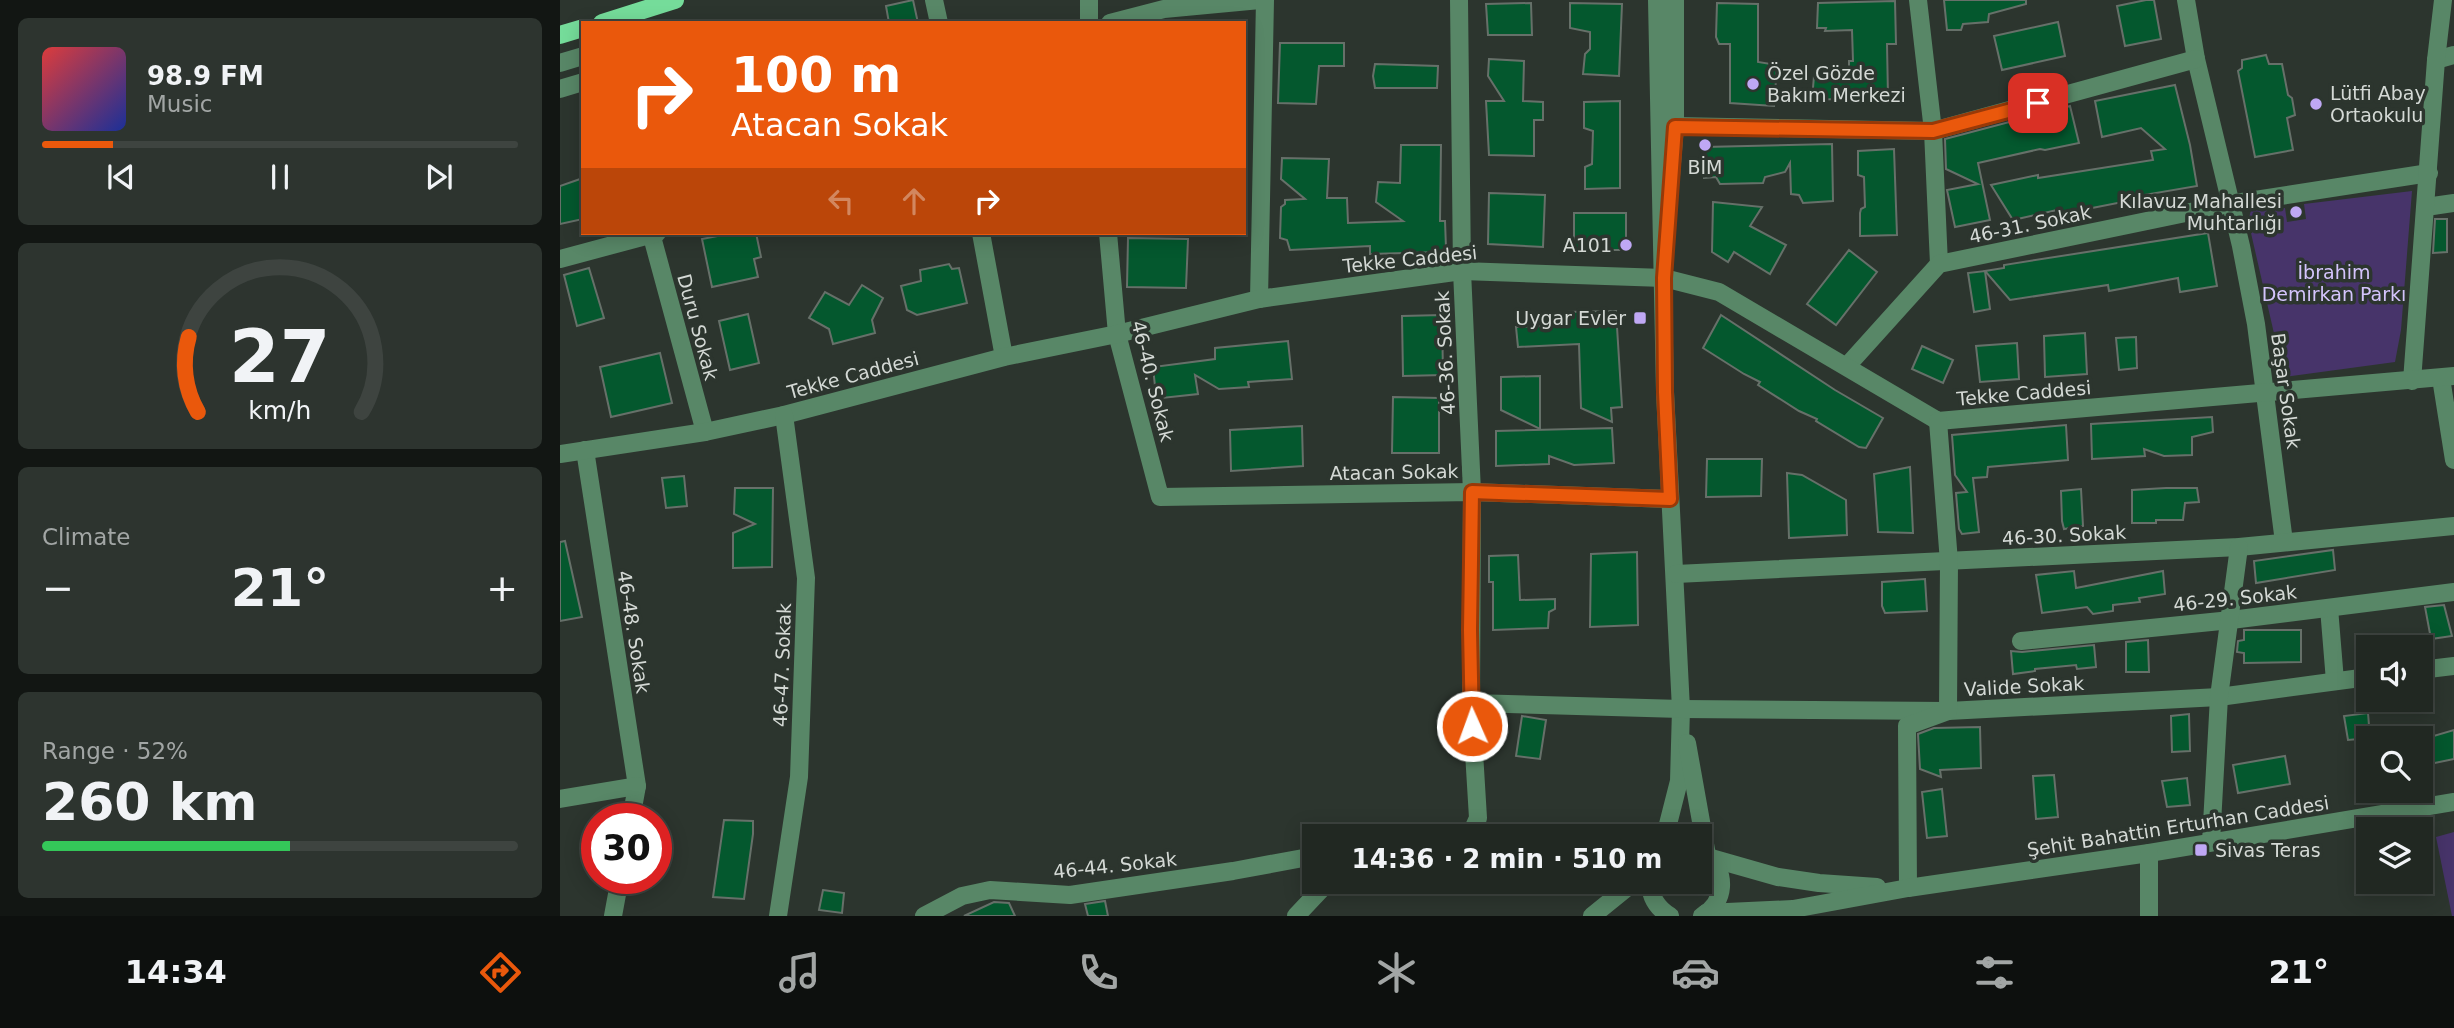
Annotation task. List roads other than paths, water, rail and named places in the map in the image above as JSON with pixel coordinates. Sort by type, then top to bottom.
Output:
[{"type":"main road","points":[[608,21],[675,0]]},
{"type":"main road","points":[[560,35],[581,30]]},
{"type":"street","points":[[934,0],[939,21]]},
{"type":"street","points":[[1088,21],[1089,0]]},
{"type":"street","points":[[1118,21],[1164,9],[1262,0],[1259,299]]},
{"type":"street","name":"46-36. Sokak","points":[[1458,0],[1462,271],[1472,492],[1471,703]]},
{"type":"street","points":[[1657,0],[1665,392],[1681,709],[1679,781],[1668,824]]},
{"type":"street","points":[[1664,278],[1675,127],[1675,0]]},
{"type":"street","points":[[1847,366],[1939,264],[1933,131],[1918,0]]},
{"type":"street","name":"Başar Sokak","points":[[2186,0],[2196,59],[2241,246],[2266,393],[2284,542]]},
{"type":"street","points":[[2412,380],[2443,0]]},
{"type":"street","points":[[2436,60],[2454,55]]},
{"type":"street","points":[[560,63],[581,57]]},
{"type":"street","points":[[1675,127],[1933,131],[2196,59]]},
{"type":"street","points":[[560,89],[581,83]]},
{"type":"street","name":"46-31. Sokak","points":[[1939,264],[2229,204],[2429,173]]},
{"type":"street","points":[[2426,207],[2454,202]]},
{"type":"street","points":[[560,259],[646,235]]},
{"type":"street","name":"Duru Sokak","points":[[654,235],[705,432]]},
{"type":"street","points":[[981,235],[1004,357]]},
{"type":"street","name":"46-40. Sokak","points":[[1108,235],[1117,334],[1160,497]]},
{"type":"street","name":"Tekke Caddesi","points":[[560,454],[705,432],[784,415],[1004,357],[1117,334],[1259,299],[1462,271],[1664,278],[1719,292],[1938,421],[2447,377]]},
{"type":"street","points":[[2447,377],[2454,460]]},
{"type":"street","name":"46-47. Sokak","points":[[778,916],[799,776],[806,578],[784,415]]},
{"type":"street","points":[[1908,888],[1907,726],[1948,711],[1949,562],[1938,421]]},
{"type":"street","name":"46-48. Sokak","points":[[585,450],[637,786],[634,803]]},
{"type":"street","name":"Atacan Sokak","points":[[1160,497],[1472,492],[1670,499]]},
{"type":"street","name":"46-30. Sokak","points":[[1676,575],[2239,547],[2454,526]]},
{"type":"street","points":[[2211,842],[2220,697],[2239,547]]},
{"type":"street","name":"46-29. Sokak","points":[[2021,641],[2231,621],[2454,592]]},
{"type":"street","points":[[2329,608],[2335,681]]},
{"type":"street","points":[[2433,668],[2454,666]]},
{"type":"street","name":"Valide Sokak","points":[[1471,703],[1681,709],[1948,711],[2220,697],[2356,678]]},
{"type":"street","points":[[1471,703],[1478,818],[1475,824]]},
{"type":"street","points":[[1681,709],[1701,824]]},
{"type":"street","points":[[560,799],[637,786]]},
{"type":"street","name":"Şehit Bahattin Erturhan Caddesi","points":[[1704,915],[1793,909],[1908,888],[2149,853],[2454,802]]},
{"type":"street","points":[[2149,853],[2149,916]]},
{"type":"street","name":"Şehit Bahattin Erturhan Caddesi","points":[[1712,857],[1778,877],[1819,883],[1908,888]]},
{"type":"street","name":"46-44. Sokak","points":[[924,916],[962,896],[990,890],[1070,895],[1302,858]]},
{"type":"street","points":[[1704,915],[1717,901],[1721,889],[1719,870],[1712,862]]},
{"type":"street","points":[[612,916],[617,894]]},
{"type":"street","points":[[1296,916],[1317,894]]},
{"type":"street","points":[[1592,916],[1619,894]]},
{"type":"street","points":[[1652,894],[1661,915]]},
{"type":"place","name":"Özel Gözde Bakım Merkezi","points":[[1753,84]]},
{"type":"place","name":"Lütfi Abay Ortaokulu","points":[[2316,104]]},
{"type":"place","name":"BİM","points":[[1705,145]]},
{"type":"place","name":"Kılavuz Mahallesi Muhtarlığı","points":[[2296,212]]},
{"type":"place","name":"A101","points":[[1626,245]]},
{"type":"place","name":"Uygar Evler","points":[[1640,318]]},
{"type":"place","name":"Sivas Teras","points":[[2201,850]]},
{"type":"park label","name":"İbrahim Demirkan Parkı","points":[[2334,283]]}]
